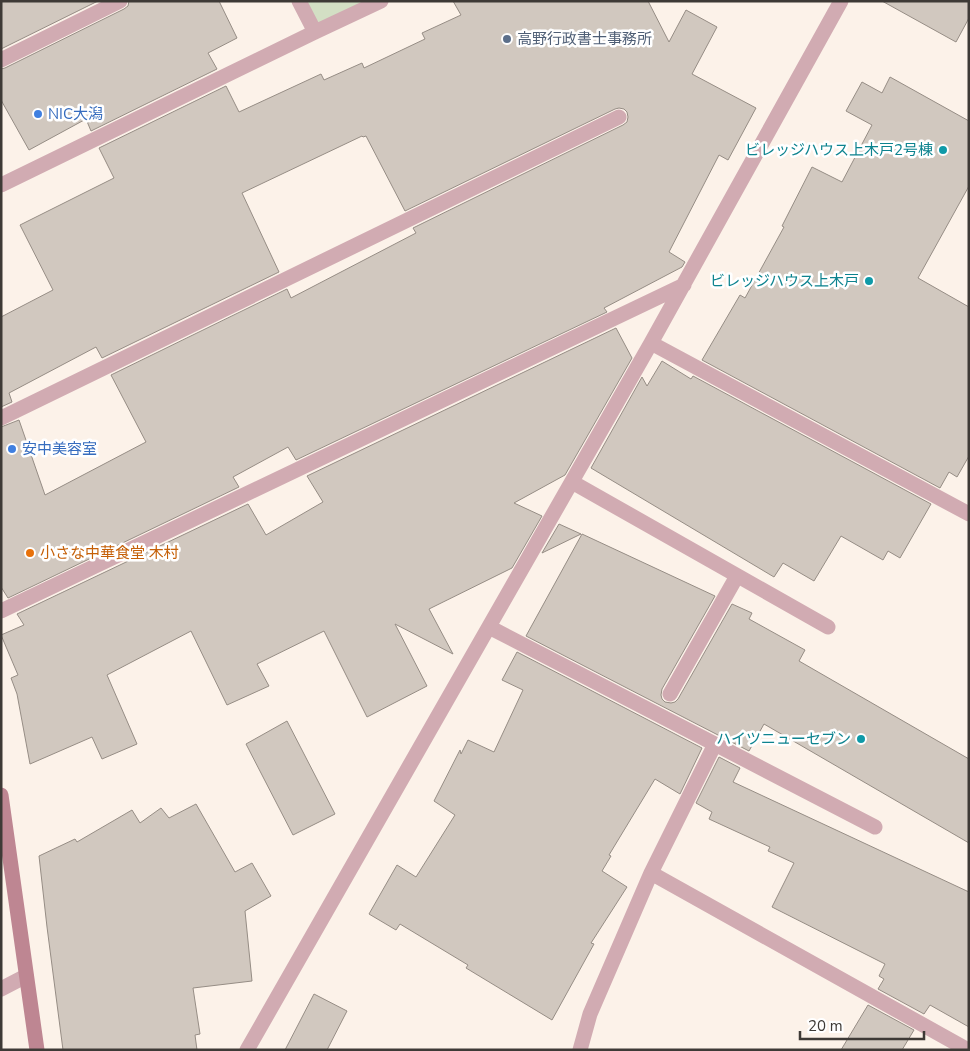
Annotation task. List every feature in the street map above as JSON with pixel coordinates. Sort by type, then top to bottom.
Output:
[{"type":"street","points":[[1,60],[120,1]]},
{"type":"street","points":[[299,1],[315,32]]},
{"type":"street","points":[[1,185],[381,1]]},
{"type":"street","points":[[247,1050],[684,285],[841,1]]},
{"type":"street","points":[[1,418],[619,117]]},
{"type":"street","points":[[1,611],[684,285]]},
{"type":"street","points":[[651,343],[969,514]]},
{"type":"street","points":[[572,482],[828,627]]},
{"type":"street","points":[[670,694],[737,576]]},
{"type":"street","points":[[489,627],[875,827]]},
{"type":"street","points":[[580,1050],[590,1014],[651,873],[715,744]]},
{"type":"street","points":[[1,795],[37,1050]]},
{"type":"street","points":[[651,873],[947,1045],[968,1050]]},
{"type":"street","points":[[1,989],[26,976]]},
{"type":"green space","points":[[302,1],[375,1],[316,29]]},
{"type":"building","points":[[1,1],[98,1],[1,49]]},
{"type":"building","points":[[129,1],[219,1],[237,38],[208,53],[217,69],[91,131],[86,119],[29,150],[1,100],[1,69],[124,9],[128,6]]},
{"type":"building","points":[[453,1],[648,1],[669,42],[686,10],[717,27],[692,74],[756,108],[728,160],[719,155],[669,252],[685,262],[682,267],[604,308],[607,312],[296,460],[288,447],[233,477],[239,487],[8,598],[1,587],[1,427],[19,420],[45,495],[146,442],[111,375],[287,289],[291,298],[416,233],[413,228],[623,125],[627,122],[628,117],[624,109],[615,109],[405,211],[366,136],[362,136],[242,193],[279,272],[102,358],[96,347],[9,393],[12,402],[1,407],[1,317],[53,290],[20,225],[114,178],[99,148],[226,86],[239,112],[321,74],[324,80],[362,63],[364,68],[425,39],[422,33],[461,15]]},
{"type":"building","points":[[882,1],[969,1],[969,18],[956,42]]},
{"type":"building","points":[[890,77],[969,121],[969,186],[918,278],[969,307],[969,456],[957,477],[949,472],[940,488],[702,360],[740,295],[745,298],[784,227],[782,226],[812,167],[842,182],[872,125],[846,111],[862,82],[882,93]]},
{"type":"building","points":[[616,328],[632,358],[565,475],[514,503],[542,516],[512,568],[429,609],[453,654],[395,624],[427,686],[367,717],[324,631],[257,664],[269,686],[227,705],[191,631],[107,675],[137,744],[102,759],[92,737],[30,764],[17,694],[11,678],[18,675],[1,635],[24,625],[17,614],[248,504],[266,535],[323,502],[307,476]]},
{"type":"building","points":[[662,361],[691,379],[693,376],[931,504],[900,558],[888,551],[883,560],[841,536],[814,581],[783,563],[774,577],[591,468],[642,377],[647,386]]},
{"type":"building","points":[[559,524],[581,534],[542,553]]},
{"type":"building","points":[[582,534],[715,596],[662,689],[661,695],[665,702],[671,703],[678,699],[732,604],[752,613],[749,619],[805,650],[799,661],[969,759],[969,843],[764,724],[749,751],[526,636]]},
{"type":"building","points":[[517,652],[702,748],[680,794],[655,779],[609,855],[611,856],[602,871],[627,887],[591,943],[594,944],[552,1020],[466,968],[468,965],[400,924],[396,930],[369,914],[397,865],[416,877],[455,815],[434,801],[460,750],[461,754],[468,740],[494,752],[523,690],[502,680]]},
{"type":"building","points":[[287,721],[335,814],[293,835],[246,744]]},
{"type":"building","points":[[719,757],[740,768],[733,782],[969,892],[969,1027],[930,1005],[924,1014],[878,989],[884,979],[879,976],[885,964],[772,907],[794,863],[768,851],[770,847],[709,819],[712,812],[696,803]]},
{"type":"building","points":[[196,804],[235,872],[252,863],[271,896],[245,911],[252,981],[193,988],[200,1034],[195,1035],[197,1050],[63,1050],[39,856],[75,839],[77,842],[132,810],[140,823],[161,808],[169,818]]},
{"type":"building","points":[[314,994],[347,1011],[327,1050],[285,1050]]},
{"type":"building","points":[[868,1005],[914,1030],[902,1050],[841,1050]]},
{"type":"place","name":"高野行政書士事務所","points":[[507,39]]},
{"type":"place","name":"NIC大潟","points":[[38,114]]},
{"type":"place","name":"ビレッジハウス上木戸2号棟","points":[[943,150]]},
{"type":"place","name":"ビレッジハウス上木戸","points":[[869,281]]},
{"type":"place","name":"安中美容室","points":[[12,449]]},
{"type":"place","name":"小さな中華食堂 木村","points":[[30,553]]},
{"type":"place","name":"ハイツニューセブン","points":[[861,739]]}]
